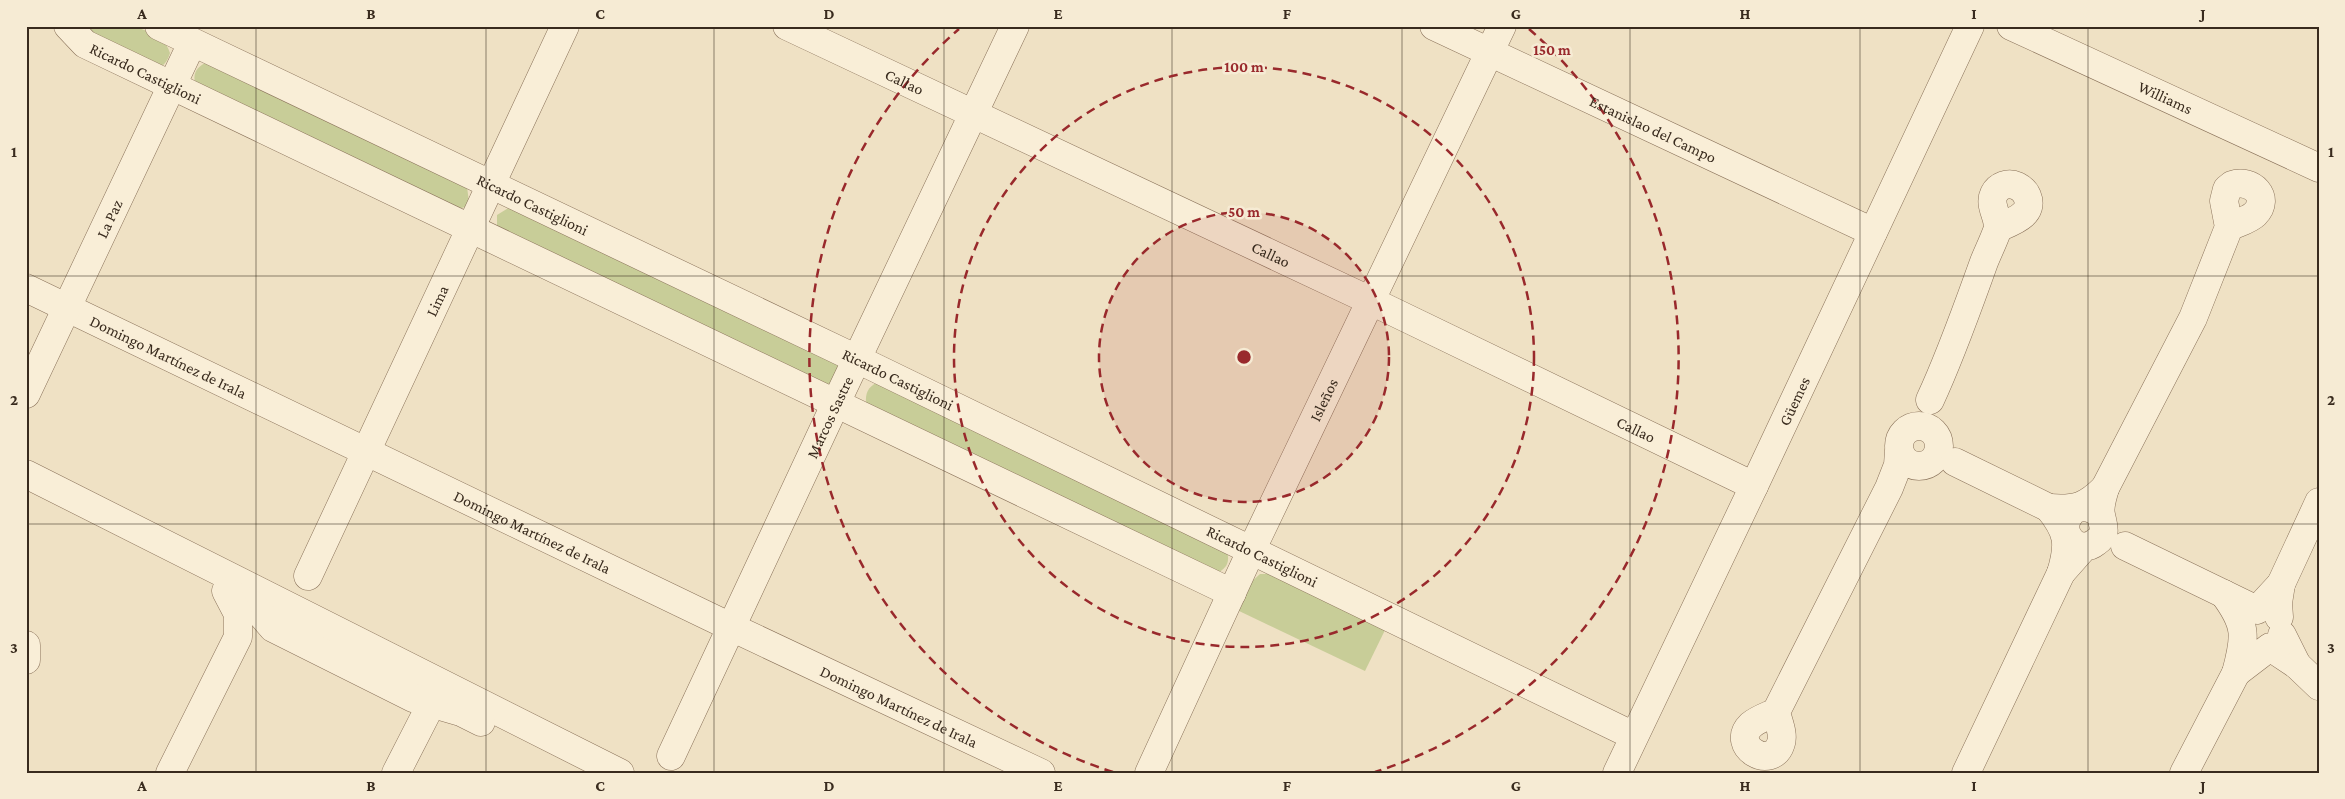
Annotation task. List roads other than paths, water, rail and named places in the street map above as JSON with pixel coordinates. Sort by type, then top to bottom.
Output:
[{"type":"street","name":"Ricardo Castiglioni","points":[[68,26],[85,44],[1232,593]]},
{"type":"street","name":"Ricardo Castiglioni","points":[[159,26],[857,359],[1634,736]]},
{"type":"street","name":"Lima","points":[[308,576],[565,26]]},
{"type":"street","name":"Callao","points":[[787,26],[1371,300],[1754,486]]},
{"type":"street","name":"Marcos Sastre","points":[[671,756],[834,404],[1015,26]]},
{"type":"street","name":"Estanislao del Campo","points":[[1434,26],[1873,232]]},
{"type":"street","name":"Isleños","points":[[1149,773],[1251,550],[1502,26]]},
{"type":"street","name":"Güemes","points":[[1617,773],[1970,26]]},
{"type":"street","name":"Williams","points":[[2011,26],[2319,168]]},
{"type":"street","name":"La Paz","points":[[26,394],[192,43]]},
{"type":"street","points":[[1966,773],[2061,573],[2065,559],[2088,528],[2104,488],[2192,318],[2229,226]]},
{"type":"street","points":[[1926,449],[1930,400],[1949,359],[1998,228]]},
{"type":"street","name":"Domingo Martínez de Irala","points":[[26,288],[731,627],[1041,773]]},
{"type":"street","points":[[1776,712],[1889,488],[1898,465],[1926,449]]},
{"type":"street","points":[[1926,449],[2224,594],[2272,627]]},
{"type":"street","points":[[26,474],[437,693],[620,773]]},
{"type":"street","points":[[26,492],[226,591],[258,599],[273,628]]},
{"type":"street","points":[[2184,773],[2236,673],[2272,627],[2281,584],[2319,502]]},
{"type":"street","points":[[170,773],[238,637],[238,614],[226,591]]},
{"type":"street","points":[[2224,594],[2238,612],[2244,634]]},
{"type":"street","points":[[2236,673],[2244,634],[2244,622],[2252,612],[2272,627],[2297,665],[2319,686]]},
{"type":"street","points":[[238,637],[251,630],[273,628],[413,698],[437,693]]},
{"type":"street","points":[[26,645],[26,660]]},
{"type":"street","points":[[396,773],[437,693]]},
{"type":"street","points":[[437,693],[461,712],[582,773]]}]
